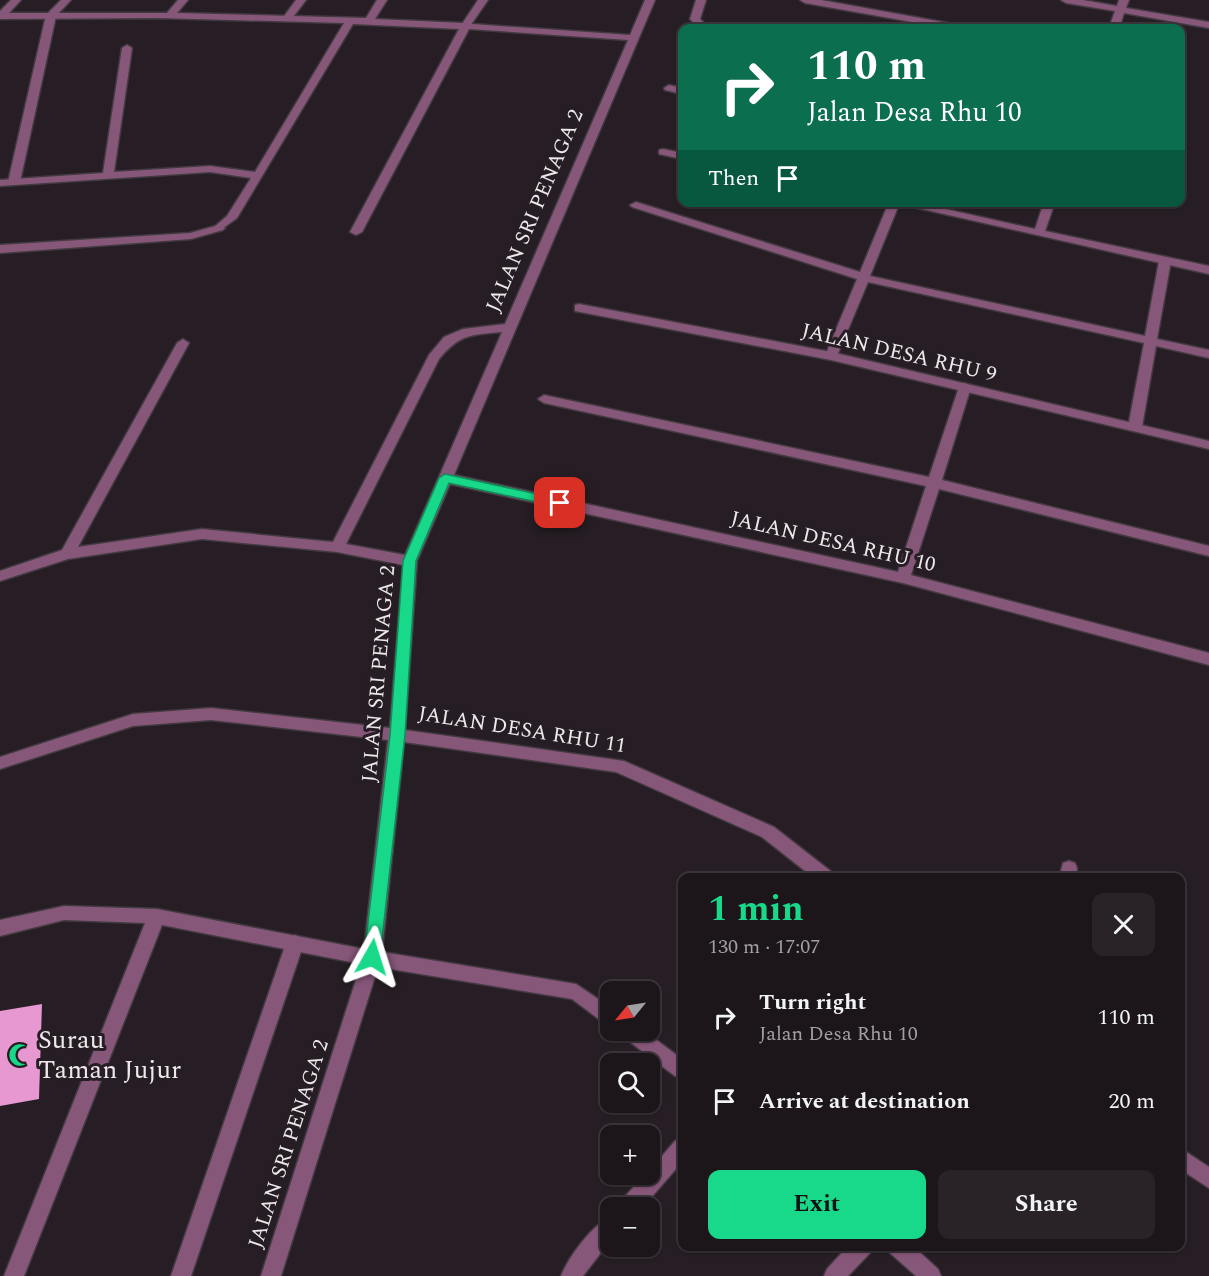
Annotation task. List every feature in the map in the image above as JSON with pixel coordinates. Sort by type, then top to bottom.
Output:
[{"type":"street","points":[[0,16],[16,0]]},
{"type":"street","points":[[14,182],[51,15],[66,0]]},
{"type":"street","points":[[170,15],[183,0]]},
{"type":"street","points":[[287,19],[301,0]]},
{"type":"street","points":[[369,21],[382,0]]},
{"type":"street","points":[[356,232],[467,24],[483,0]]},
{"type":"street","name":"JALAN SRI PENAGA 2","points":[[271,1276],[372,957],[397,735],[410,561],[650,0]]},
{"type":"street","points":[[700,24],[694,19],[701,0]]},
{"type":"street","points":[[805,0],[936,24]]},
{"type":"street","points":[[1066,0],[1122,5],[1209,25]]},
{"type":"street","points":[[1115,24],[1122,5]]},
{"type":"street","points":[[0,16],[170,15],[467,24],[634,38]]},
{"type":"street","points":[[0,249],[191,236],[219,228],[231,218],[258,176],[350,21]]},
{"type":"street","points":[[108,176],[127,48]]},
{"type":"street","points":[[669,88],[678,90]]},
{"type":"street","points":[[663,152],[678,155]]},
{"type":"street","points":[[0,183],[210,169],[258,176]]},
{"type":"street","points":[[636,205],[865,278],[1209,354]]},
{"type":"street","points":[[831,356],[894,207]]},
{"type":"street","points":[[919,207],[1209,270]]},
{"type":"street","points":[[1039,233],[1048,207]]},
{"type":"street","points":[[1135,427],[1165,261]]},
{"type":"street","name":"JALAN DESA RHU 9","points":[[579,308],[831,356],[1209,445]]},
{"type":"street","points":[[337,547],[433,358],[448,340],[457,336],[467,332],[510,327]]},
{"type":"street","points":[[67,554],[183,344]]},
{"type":"street","points":[[903,578],[965,387]]},
{"type":"street","points":[[544,399],[935,483],[1209,551]]},
{"type":"street","name":"JALAN DESA RHU 10","points":[[445,478],[903,578],[1209,659]]},
{"type":"street","points":[[0,576],[67,554],[202,534],[337,547],[410,561]]},
{"type":"street","name":"JALAN DESA RHU 11","points":[[0,763],[133,720],[211,714],[397,735],[618,766],[768,832],[821,873]]},
{"type":"street","points":[[0,928],[64,913],[157,916],[372,957],[576,992],[600,1010]]},
{"type":"street","points":[[14,1276],[157,916]]},
{"type":"street","points":[[181,1276],[295,943]]},
{"type":"street","points":[[643,1041],[678,1067]]},
{"type":"street","points":[[638,1197],[678,1152]]},
{"type":"street","points":[[1185,1161],[1209,1179]]},
{"type":"street","points":[[571,1276],[600,1238]]},
{"type":"street","points":[[834,1276],[858,1251]]},
{"type":"street","points":[[903,1251],[931,1276]]},
{"type":"building","name":"Surau Taman Jujur","points":[[42,1004],[39,1099],[0,1106],[0,1011]]},
{"type":"place","name":"Surau Taman Jujur","points":[[20,1055]]},
{"type":"route","points":[[372,957],[397,735],[410,561],[445,478],[560,503]]}]
